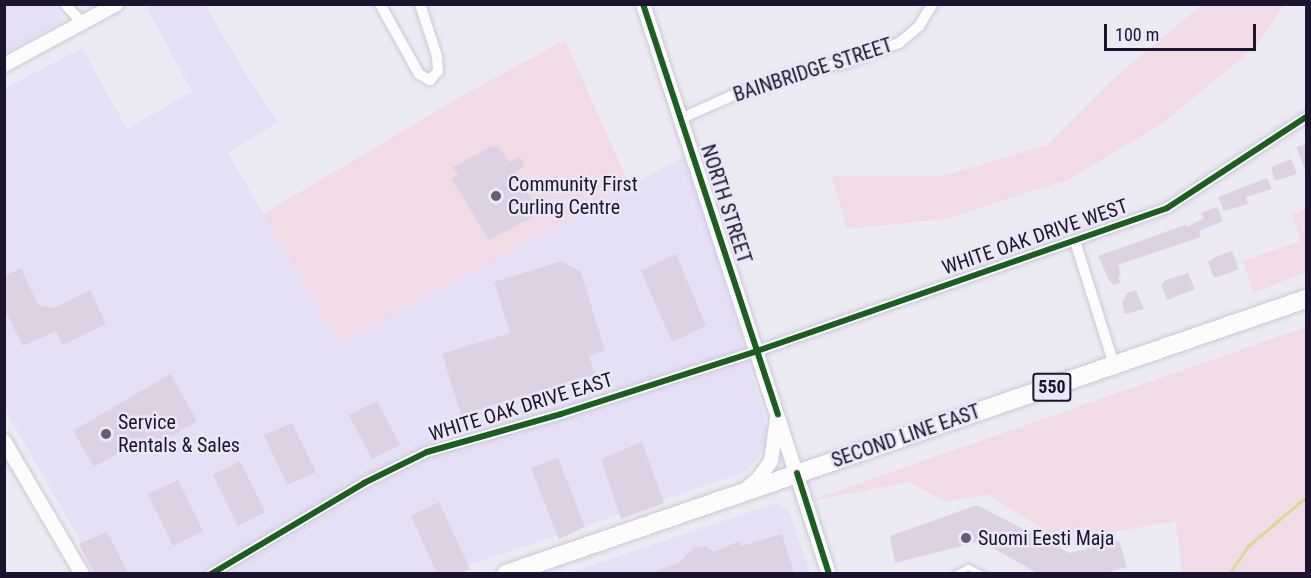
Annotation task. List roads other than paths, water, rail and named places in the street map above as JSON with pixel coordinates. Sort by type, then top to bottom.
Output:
[{"type":"highway","name":"SECOND LINE EAST","points":[[515,572],[1306,299]]},
{"type":"main road","points":[[4,65],[117,4]]},
{"type":"main road","name":"NORTH STREET","points":[[643,4],[829,573]]},
{"type":"main road","points":[[743,492],[758,479],[771,461],[778,414]]},
{"type":"main road","points":[[4,441],[82,573]]},
{"type":"street","points":[[65,4],[82,23]]},
{"type":"street","points":[[380,4],[419,74],[430,80],[438,71],[437,56],[420,4]]},
{"type":"street","name":"BAINBRIDGE STREET","points":[[680,119],[738,93],[817,68],[845,63],[899,43],[920,26],[933,4]]},
{"type":"street","name":"WHITE OAK DRIVE WEST","points":[[757,351],[1167,208],[1306,117]]},
{"type":"street","points":[[1075,241],[1114,365]]},
{"type":"street","name":"WHITE OAK DRIVE EAST","points":[[211,573],[364,483],[427,452],[561,414],[757,351]]},
{"type":"lane","points":[[954,573],[968,567],[983,573]]},
{"type":"waterway","points":[[1229,574],[1248,546],[1306,497]]},
{"type":"place","name":"Community First Curling Centre","points":[[496,196]]},
{"type":"place","name":"Service Rentals & Sales","points":[[106,434]]},
{"type":"place","name":"Suomi Eesti Maja","points":[[966,538]]}]
